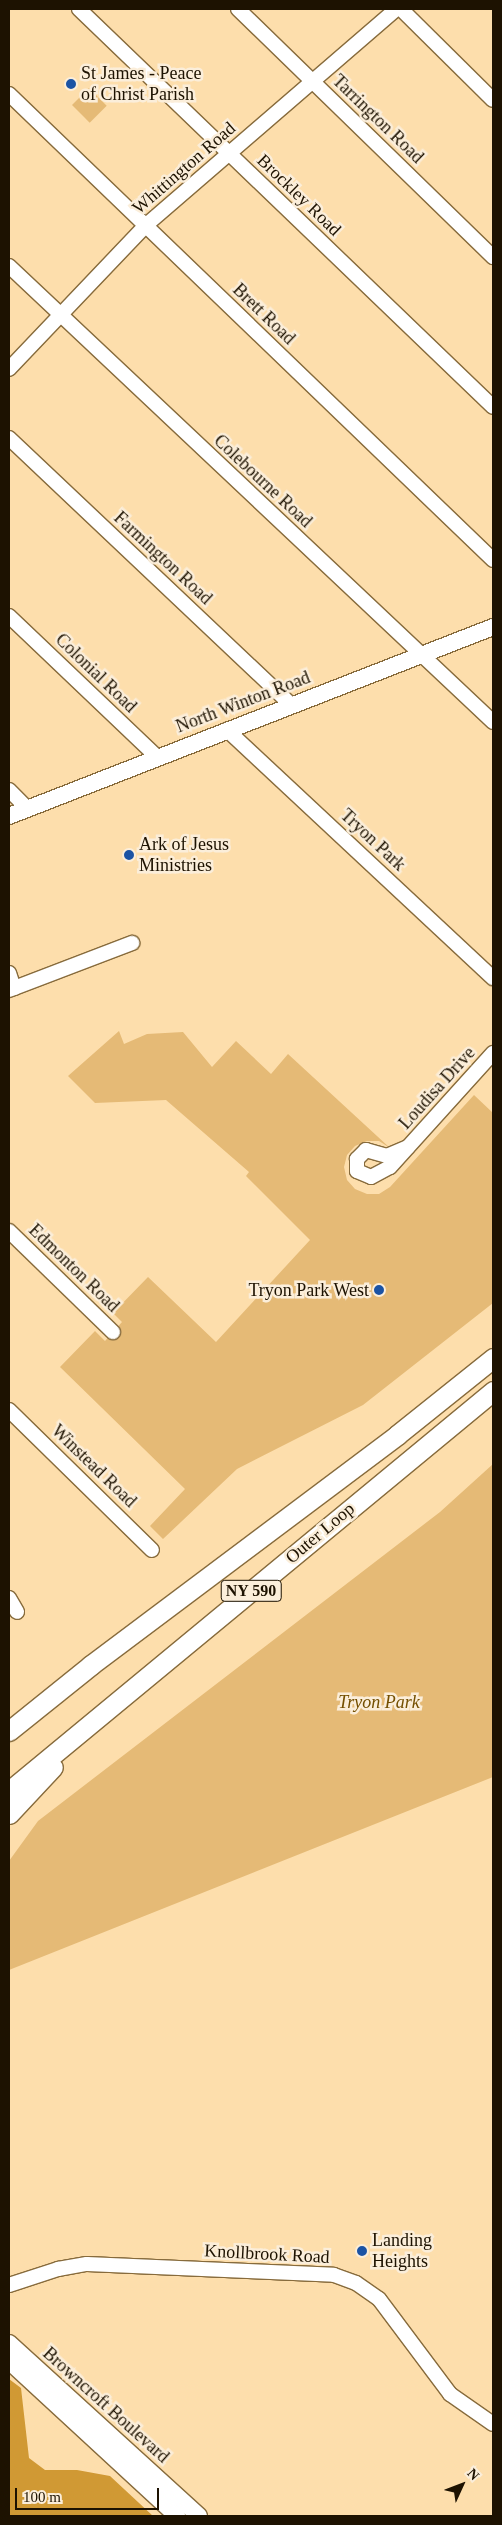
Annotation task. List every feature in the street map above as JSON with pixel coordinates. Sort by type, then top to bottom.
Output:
[{"type":"highway","name":"Outer Loop","points":[[9,1731],[91,1665],[390,1441],[493,1358]]},
{"type":"highway","name":"Outer Loop","points":[[9,1790],[493,1391]]},
{"type":"highway","points":[[9,1717],[91,1665]]},
{"type":"highway","points":[[9,1814],[123,1696]]},
{"type":"main road","name":"North Winton Road","points":[[9,816],[493,627]]},
{"type":"main road","name":"Browncroft Boulevard","points":[[9,2344],[199,2516]]},
{"type":"main road","name":"Browncroft Boulevard","points":[[9,2361],[177,2516]]},
{"type":"street","name":"Brockley Road","points":[[79,9],[493,408]]},
{"type":"street","name":"Tarrington Road","points":[[238,9],[493,257]]},
{"type":"street","name":"Whittington Road","points":[[9,369],[146,226],[396,9]]},
{"type":"street","points":[[401,9],[493,100]]},
{"type":"street","name":"Brett Road","points":[[9,94],[493,560]]},
{"type":"street","name":"Colebourne Road","points":[[9,266],[493,722]]},
{"type":"street","name":"Farmington Road","points":[[9,438],[291,705]]},
{"type":"street","name":"Colonial Road","points":[[9,616],[158,757]]},
{"type":"street","name":"Tryon Park","points":[[227,730],[493,978]]},
{"type":"street","points":[[9,790],[28,809]]},
{"type":"street","points":[[9,974],[12,989],[132,943]]},
{"type":"street","name":"Loudisa Drive","points":[[408,1147],[493,1053]]},
{"type":"street","name":"Edmonton Road","points":[[9,1231],[113,1332]]},
{"type":"street","name":"Winstead Road","points":[[9,1410],[152,1550]]},
{"type":"street","points":[[9,1598],[17,1612]]},
{"type":"street","name":"Knollbrook Road","points":[[9,2285],[58,2269],[87,2264],[334,2275],[356,2283],[379,2299],[450,2394],[493,2424]]},
{"type":"green space","points":[[89,88],[107,106],[90,123],[72,105]]},
{"type":"green space","name":"Tryon Park West","points":[[119,1031],[124,1044],[147,1034],[183,1032],[212,1067],[236,1041],[271,1074],[288,1054],[390,1148],[379,1141],[367,1141],[355,1146],[347,1155],[344,1167],[347,1180],[355,1189],[367,1194],[379,1194],[390,1187],[474,1095],[493,1113],[493,1303],[363,1405],[237,1469],[163,1539],[150,1526],[185,1489],[60,1367],[95,1331],[105,1341],[122,1322],[113,1313],[148,1277],[216,1342],[310,1240],[246,1176],[249,1172],[166,1100],[95,1103],[68,1076]]},
{"type":"green space","name":"Tryon Park","points":[[493,1464],[493,1777],[9,1970],[9,1861],[38,1821],[440,1512]]},
{"type":"shaded area","points":[[9,2379],[21,2388],[29,2458],[45,2470],[77,2470],[110,2476],[153,2516],[9,2516]]},
{"type":"place","name":"St James - Peace of Christ Parish","points":[[71,84]]},
{"type":"place","name":"Ark of Jesus Ministries","points":[[129,855]]},
{"type":"place","name":"Tryon Park West","points":[[379,1290]]},
{"type":"place","name":"Landing Heights","points":[[362,2251]]}]
